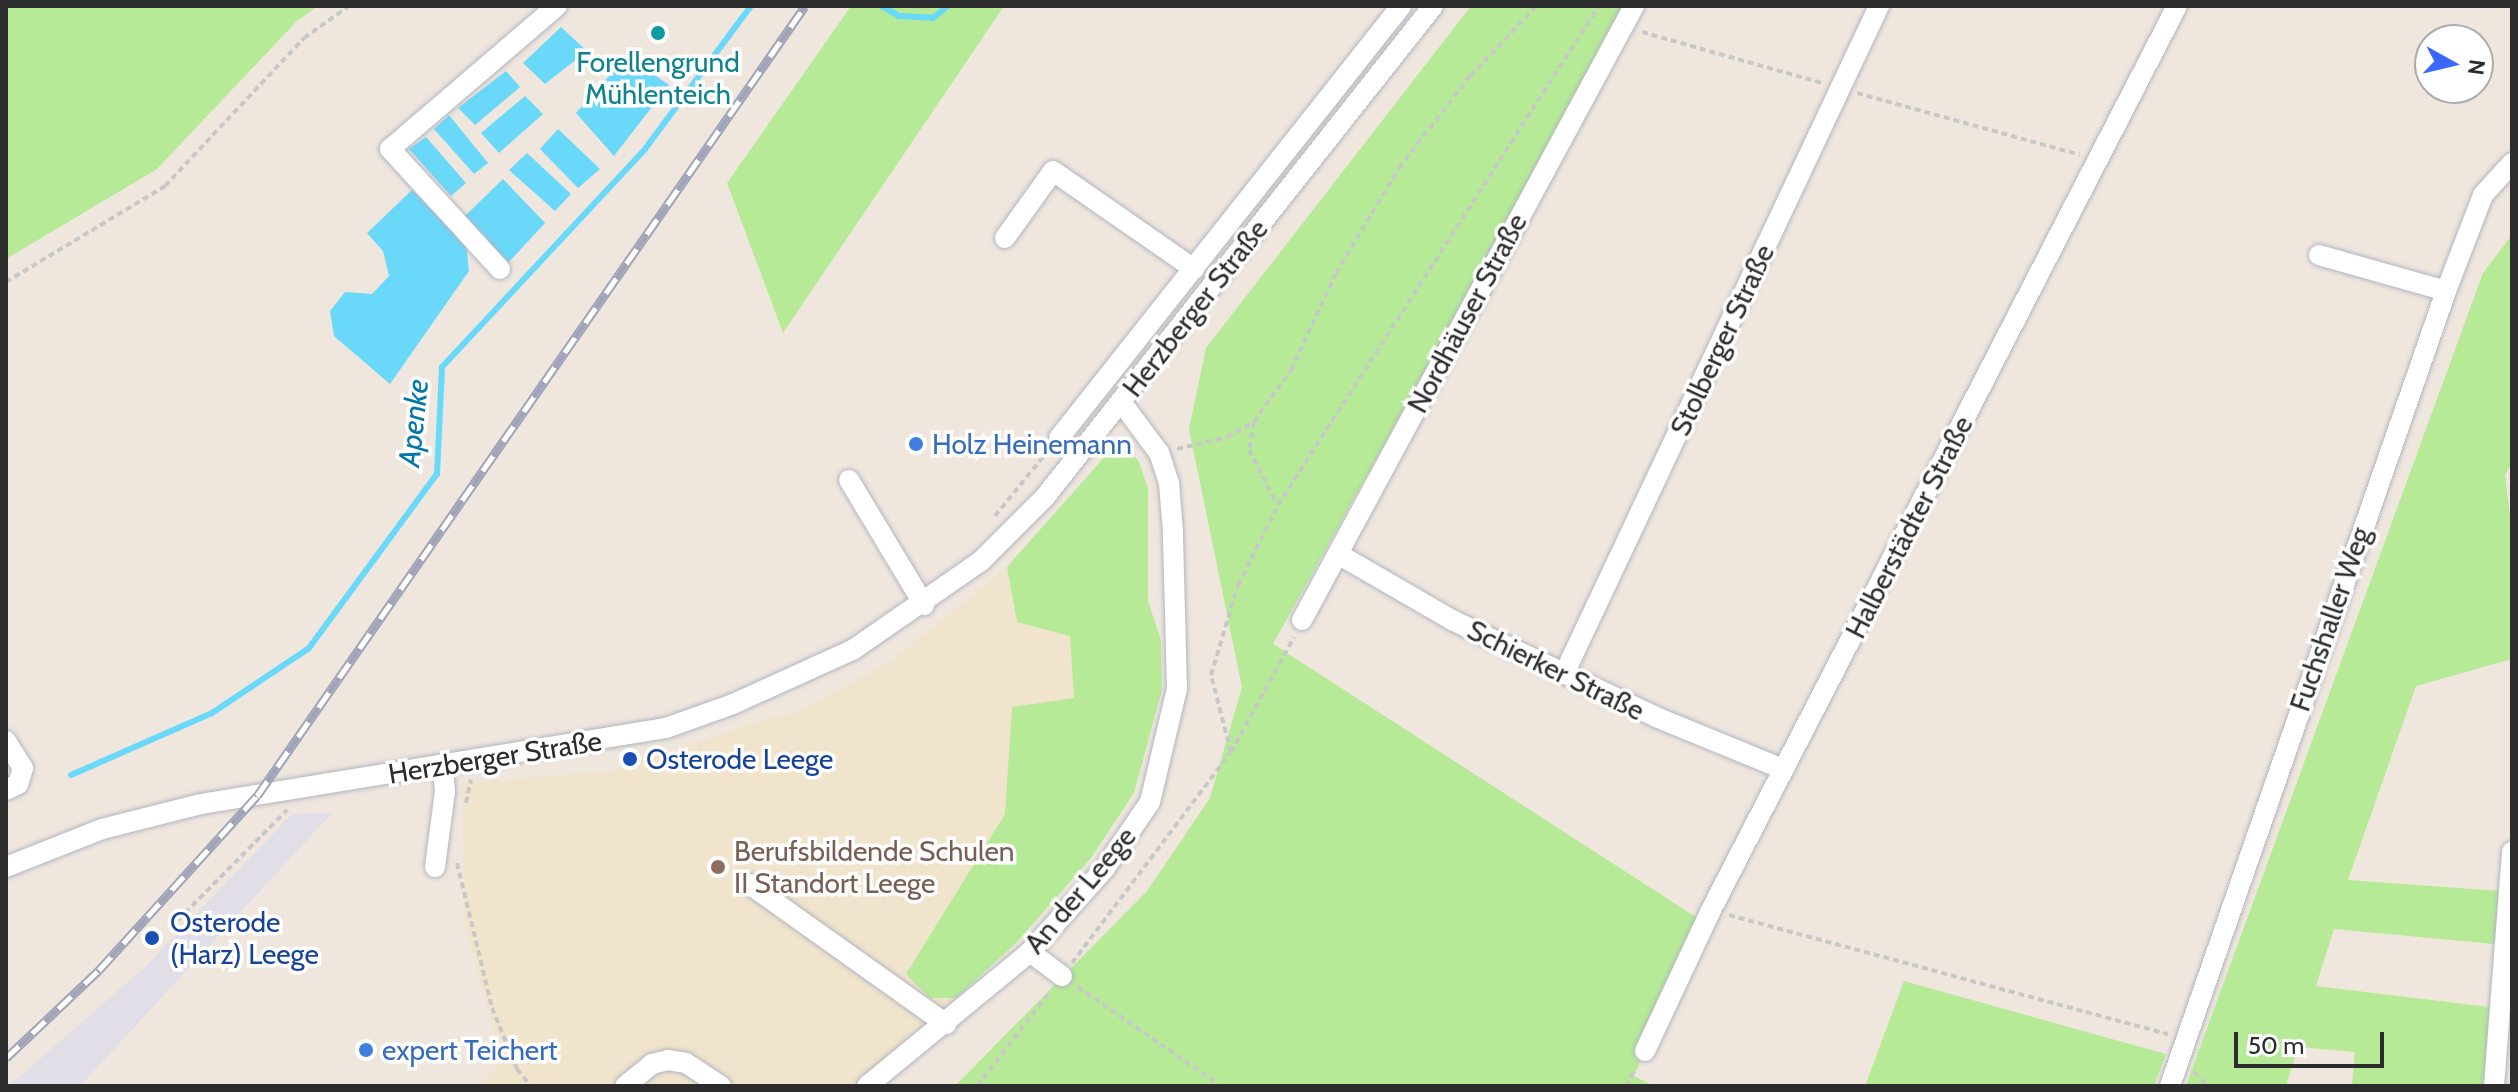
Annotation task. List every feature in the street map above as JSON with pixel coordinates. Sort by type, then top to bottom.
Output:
[{"type":"street","points":[[500,269],[390,149],[557,6]]},
{"type":"street","name":"Herzberger Straße","points":[[1059,438],[1401,6]]},
{"type":"street","name":"Herzberger Straße","points":[[6,867],[102,829],[201,804],[443,771],[666,728],[800,676],[924,605],[1013,529],[1122,403],[1433,6]]},
{"type":"street","name":"Nordhäuser Straße","points":[[1302,620],[1634,6]]},
{"type":"street","name":"Stolberger Straße","points":[[1564,674],[1879,6]]},
{"type":"street","name":"Halberstädter Straße","points":[[1645,1051],[1711,910],[2177,6]]},
{"type":"street","name":"Fuchshaller Weg","points":[[2170,1086],[2446,291],[2483,195],[2512,163]]},
{"type":"street","name":"Herzberger Straße","points":[[1005,238],[1053,171],[1194,269]]},
{"type":"street","points":[[2319,255],[2446,291]]},
{"type":"street","name":"An der Leege","points":[[867,1086],[1030,952],[1105,868],[1150,802],[1170,734],[1177,689],[1173,532],[1169,483],[1159,453],[1122,403]]},
{"type":"street","points":[[849,480],[924,605]]},
{"type":"street","name":"Schierker Straße","points":[[1338,554],[1452,620],[1564,674],[1783,769]]},
{"type":"street","points":[[6,741],[23,768],[18,784],[6,790]]},
{"type":"street","points":[[435,867],[443,771]]},
{"type":"street","points":[[2494,1086],[2512,852]]},
{"type":"street","points":[[749,884],[946,1024]]},
{"type":"street","points":[[1030,952],[1062,976]]},
{"type":"street","points":[[625,1086],[652,1064],[668,1060],[686,1063],[721,1086]]},
{"type":"path","points":[[6,282],[165,186],[304,38],[349,6]]},
{"type":"path","points":[[1278,505],[1249,450],[1254,422],[1291,370],[1336,273],[1399,168],[1470,76],[1537,6]]},
{"type":"path","points":[[1231,752],[1211,675],[1238,585],[1278,505],[1599,6]]},
{"type":"path","points":[[1159,453],[1227,437],[1254,422]]},
{"type":"path","points":[[977,1086],[1231,752],[1302,620]]},
{"type":"path","points":[[443,771],[473,772],[465,807]]},
{"type":"path","points":[[171,927],[293,803],[281,805]]},
{"type":"path","points":[[459,851],[457,866],[492,1008],[517,1069],[531,1086]]},
{"type":"path","points":[[1711,910],[2186,1039]]},
{"type":"path","points":[[1062,976],[1221,1086]]},
{"type":"shaded area","name":"Berufsbildende Schulen II Standort Leege","points":[[1007,567],[1017,622],[1070,636],[1074,699],[1012,708],[1005,814],[906,974],[930,998],[956,998],[852,1086],[479,1086],[502,1063],[464,920],[462,783],[612,771],[773,716],[792,714],[890,662]]},
{"type":"shaded area","points":[[332,813],[80,1086],[9,1086],[146,966],[292,814]]},
{"type":"green space","points":[[6,6],[318,6],[297,21],[157,169],[6,259]]},
{"type":"green space","points":[[851,6],[1004,6],[783,333],[727,183]]},
{"type":"green space","points":[[1471,6],[1628,6],[1273,644],[1702,921],[1634,1076],[1654,1086],[955,1086],[1147,891],[1210,798],[1242,687],[1189,429],[1206,348]]},
{"type":"green space","points":[[2512,235],[2512,462],[2505,475],[2512,532],[2512,659],[2416,686],[2348,880],[2500,891],[2494,944],[2334,929],[2316,986],[2489,1007],[2484,1086],[2352,1086],[2355,1052],[2298,1047],[2286,1086],[2186,1086],[2483,273]]},
{"type":"green space","points":[[1115,445],[1125,446],[1139,462],[1148,488],[1148,601],[1161,640],[1162,690],[1134,793],[1091,858],[1017,942],[956,998],[930,998],[906,974],[1005,814],[1012,707],[1074,698],[1070,636],[1017,622],[1007,567]]},
{"type":"green space","points":[[1904,981],[2166,1054],[2154,1086],[1865,1086]]},
{"type":"water","points":[[561,27],[587,51],[545,84],[523,63]]},
{"type":"water","points":[[627,56],[669,85],[614,156],[576,113]]},
{"type":"water","points":[[506,71],[520,87],[475,125],[458,108]]},
{"type":"water","points":[[525,96],[543,114],[499,153],[481,133]]},
{"type":"water","points":[[449,115],[488,163],[474,174],[434,129]]},
{"type":"water","points":[[558,129],[600,169],[578,188],[540,149]]},
{"type":"water","points":[[426,137],[466,183],[451,196],[409,149]]},
{"type":"water","points":[[527,153],[571,194],[555,211],[509,170]]},
{"type":"water","points":[[503,179],[545,223],[508,263],[464,217]]},
{"type":"water","points":[[412,190],[466,244],[469,271],[390,384],[334,336],[330,311],[345,292],[372,294],[389,276],[383,251],[367,233]]},
{"type":"waterway","name":"Apenke","points":[[71,775],[212,713],[309,648],[437,474],[442,367],[645,149],[751,6]]},
{"type":"waterway","name":"Apenke","points":[[881,6],[899,16],[933,18],[948,6]]},
{"type":"railway","points":[[6,1058],[99,970],[257,796],[805,6]]},
{"type":"place","name":"Forellengrund Mühlenteich","points":[[658,33]]},
{"type":"place","name":"Holz Heinemann","points":[[916,444]]},
{"type":"place","name":"Osterode Leege","points":[[630,759]]},
{"type":"place","name":"Berufsbildende Schulen II Standort Leege","points":[[718,867]]},
{"type":"place","name":"Osterode (Harz) Leege","points":[[152,938]]},
{"type":"place","name":"expert Teichert","points":[[366,1050]]}]
